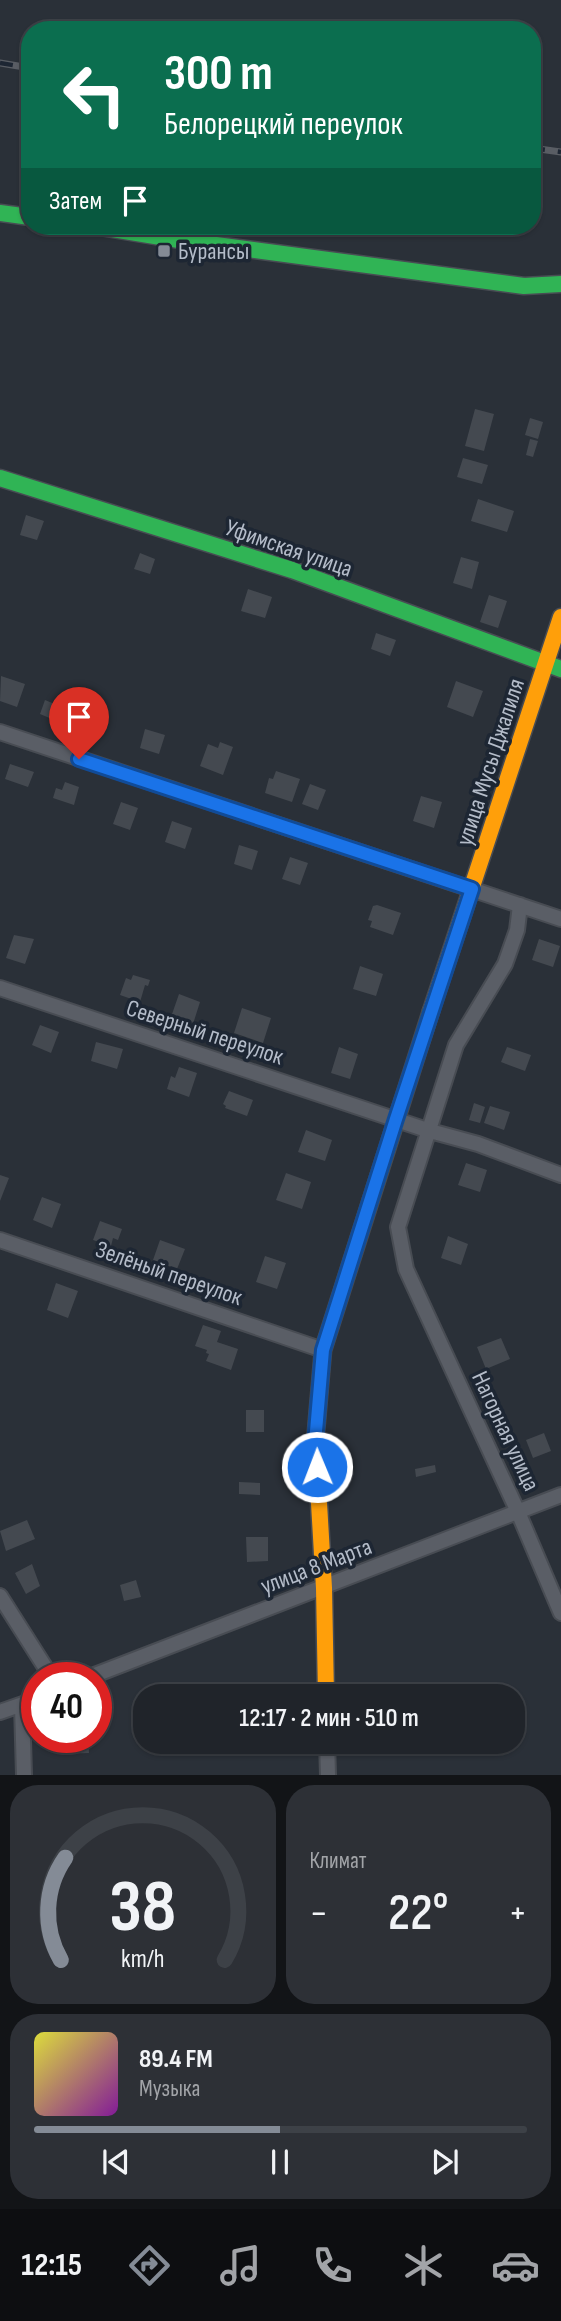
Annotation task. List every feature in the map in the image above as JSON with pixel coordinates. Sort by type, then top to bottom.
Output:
[{"type":"street","points":[[0,214],[21,216]]},
{"type":"street","points":[[149,235],[524,286],[561,284]]},
{"type":"street","name":"Уфимская улица","points":[[0,478],[292,570],[553,667]]},
{"type":"street","name":"улица Мусы Джалиля","points":[[326,1684],[324,1588],[315,1443],[323,1350],[472,889],[553,667],[561,617]]},
{"type":"street","points":[[0,732],[561,919]]},
{"type":"street","name":"Нагорная улица","points":[[520,905],[517,930],[505,964],[456,1045],[398,1227],[406,1269],[518,1512],[561,1613]]},
{"type":"street","name":"Северный переулок","points":[[0,988],[430,1131],[478,1144],[561,1175]]},
{"type":"street","name":"Зелёный переулок","points":[[0,1240],[323,1350]]},
{"type":"street","name":"улица 8 Марта","points":[[112,1669],[561,1495]]},
{"type":"street","points":[[0,1596],[42,1662]]},
{"type":"street","points":[[0,1712],[21,1705]]},
{"type":"street","points":[[23,1753],[24,1775]]},
{"type":"street","points":[[327,1754],[328,1775]]},
{"type":"building","points":[[475,409],[494,414],[484,451],[465,446]]},
{"type":"building","points":[[530,418],[543,422],[538,439],[525,435]]},
{"type":"building","points":[[530,439],[538,441],[533,457],[526,455]]},
{"type":"building","points":[[463,458],[488,465],[482,484],[457,477]]},
{"type":"building","points":[[478,499],[514,511],[507,532],[471,521]]},
{"type":"building","points":[[26,515],[44,521],[37,540],[20,535]]},
{"type":"building","points":[[140,553],[155,559],[150,574],[134,569]]},
{"type":"building","points":[[461,557],[479,562],[472,589],[453,583]]},
{"type":"building","points":[[248,589],[272,597],[265,618],[241,611]]},
{"type":"building","points":[[489,595],[507,601],[498,628],[480,622]]},
{"type":"building","points":[[376,633],[396,640],[390,656],[371,649]]},
{"type":"building","points":[[1,676],[25,684],[17,707],[0,701]]},
{"type":"building","points":[[456,681],[483,691],[473,717],[447,707]]},
{"type":"building","points":[[45,700],[64,708],[59,722],[40,714]]},
{"type":"building","points":[[84,708],[104,715],[96,739],[76,732]]},
{"type":"building","points":[[145,729],[165,735],[159,754],[140,748]]},
{"type":"building","points":[[220,742],[233,747],[223,775],[200,766],[208,744],[218,748]]},
{"type":"building","points":[[10,764],[34,772],[28,787],[5,779]]},
{"type":"building","points":[[276,771],[300,779],[292,802],[265,793],[269,778],[273,779]]},
{"type":"building","points":[[65,782],[79,787],[74,805],[53,798],[56,788],[62,790]]},
{"type":"building","points":[[310,784],[326,790],[318,810],[302,804]]},
{"type":"building","points":[[421,796],[442,802],[434,828],[413,821]]},
{"type":"building","points":[[121,802],[138,808],[130,830],[113,824]]},
{"type":"building","points":[[172,821],[192,828],[185,849],[165,842]]},
{"type":"building","points":[[239,845],[258,851],[252,870],[234,864]]},
{"type":"building","points":[[290,857],[308,863],[300,885],[282,879]]},
{"type":"building","points":[[373,906],[401,913],[393,935],[370,927],[372,921],[368,920]]},
{"type":"building","points":[[14,935],[34,939],[25,964],[6,958]]},
{"type":"building","points":[[539,939],[560,946],[553,967],[532,960]]},
{"type":"building","points":[[360,966],[383,974],[376,996],[353,989]]},
{"type":"building","points":[[133,975],[150,980],[148,986],[145,985],[140,1002],[120,995],[126,978],[131,980]]},
{"type":"building","points":[[179,994],[200,1002],[193,1024],[171,1017]]},
{"type":"building","points":[[242,1008],[271,1018],[263,1043],[234,1033]]},
{"type":"building","points":[[40,1025],[59,1032],[51,1053],[32,1045]]},
{"type":"building","points":[[96,1042],[123,1049],[117,1069],[91,1061]]},
{"type":"building","points":[[339,1047],[358,1054],[350,1079],[331,1073]]},
{"type":"building","points":[[507,1047],[531,1055],[525,1071],[501,1062]]},
{"type":"building","points":[[179,1067],[197,1073],[189,1097],[167,1089],[171,1076],[175,1078]]},
{"type":"building","points":[[229,1091],[253,1100],[247,1116],[225,1108],[223,1104]]},
{"type":"building","points":[[474,1103],[485,1107],[480,1123],[469,1120]]},
{"type":"building","points":[[490,1106],[510,1112],[504,1130],[484,1123]]},
{"type":"building","points":[[306,1130],[332,1140],[325,1161],[298,1152]]},
{"type":"building","points":[[466,1163],[487,1170],[480,1192],[458,1185]]},
{"type":"building","points":[[286,1173],[311,1182],[302,1209],[276,1200]]},
{"type":"building","points":[[0,1175],[9,1178],[0,1201]]},
{"type":"building","points":[[42,1197],[61,1204],[52,1228],[33,1220]]},
{"type":"building","points":[[100,1221],[122,1229],[118,1240],[113,1238],[111,1246],[93,1240]]},
{"type":"building","points":[[448,1236],[468,1244],[461,1265],[441,1258]]},
{"type":"building","points":[[160,1240],[185,1249],[177,1269],[153,1260]]},
{"type":"building","points":[[265,1256],[286,1263],[277,1289],[256,1282]]},
{"type":"building","points":[[56,1283],[78,1291],[68,1318],[47,1310]]},
{"type":"building","points":[[203,1325],[221,1331],[217,1342],[238,1349],[231,1370],[206,1361],[209,1354],[206,1353],[207,1350],[195,1346]]},
{"type":"building","points":[[501,1338],[510,1359],[486,1369],[477,1347]]},
{"type":"building","points":[[246,1410],[264,1410],[264,1432],[246,1432]]},
{"type":"building","points":[[544,1433],[551,1451],[533,1458],[526,1440]]},
{"type":"building","points":[[435,1465],[436,1472],[416,1477],[415,1469]]},
{"type":"building","points":[[239,1482],[260,1483],[260,1495],[239,1494]]},
{"type":"building","points":[[27,1520],[35,1539],[6,1551],[0,1531]]},
{"type":"building","points":[[246,1537],[268,1537],[268,1561],[247,1562]]},
{"type":"building","points":[[32,1564],[40,1586],[26,1594],[15,1573]]},
{"type":"building","points":[[136,1580],[141,1597],[124,1601],[120,1585]]},
{"type":"railway","points":[[0,63],[21,66]]},
{"type":"railway","points":[[541,149],[561,152]]},
{"type":"traffic: fast","points":[[0,213],[21,216]]},
{"type":"traffic: fast","points":[[149,235],[524,286],[561,284]]},
{"type":"traffic: fast","points":[[0,478],[292,570],[561,669]]},
{"type":"traffic: fast","points":[[317,1469],[315,1443],[323,1350],[431,1011]]},
{"type":"traffic: slow","points":[[431,1011],[561,617]]},
{"type":"traffic: slow","points":[[317,1469],[324,1588],[326,1684]]},
{"type":"place","name":"Бурансы","points":[[164,251]]},
{"type":"route","points":[[79,759],[472,889],[323,1350],[315,1443],[317,1467]]}]
